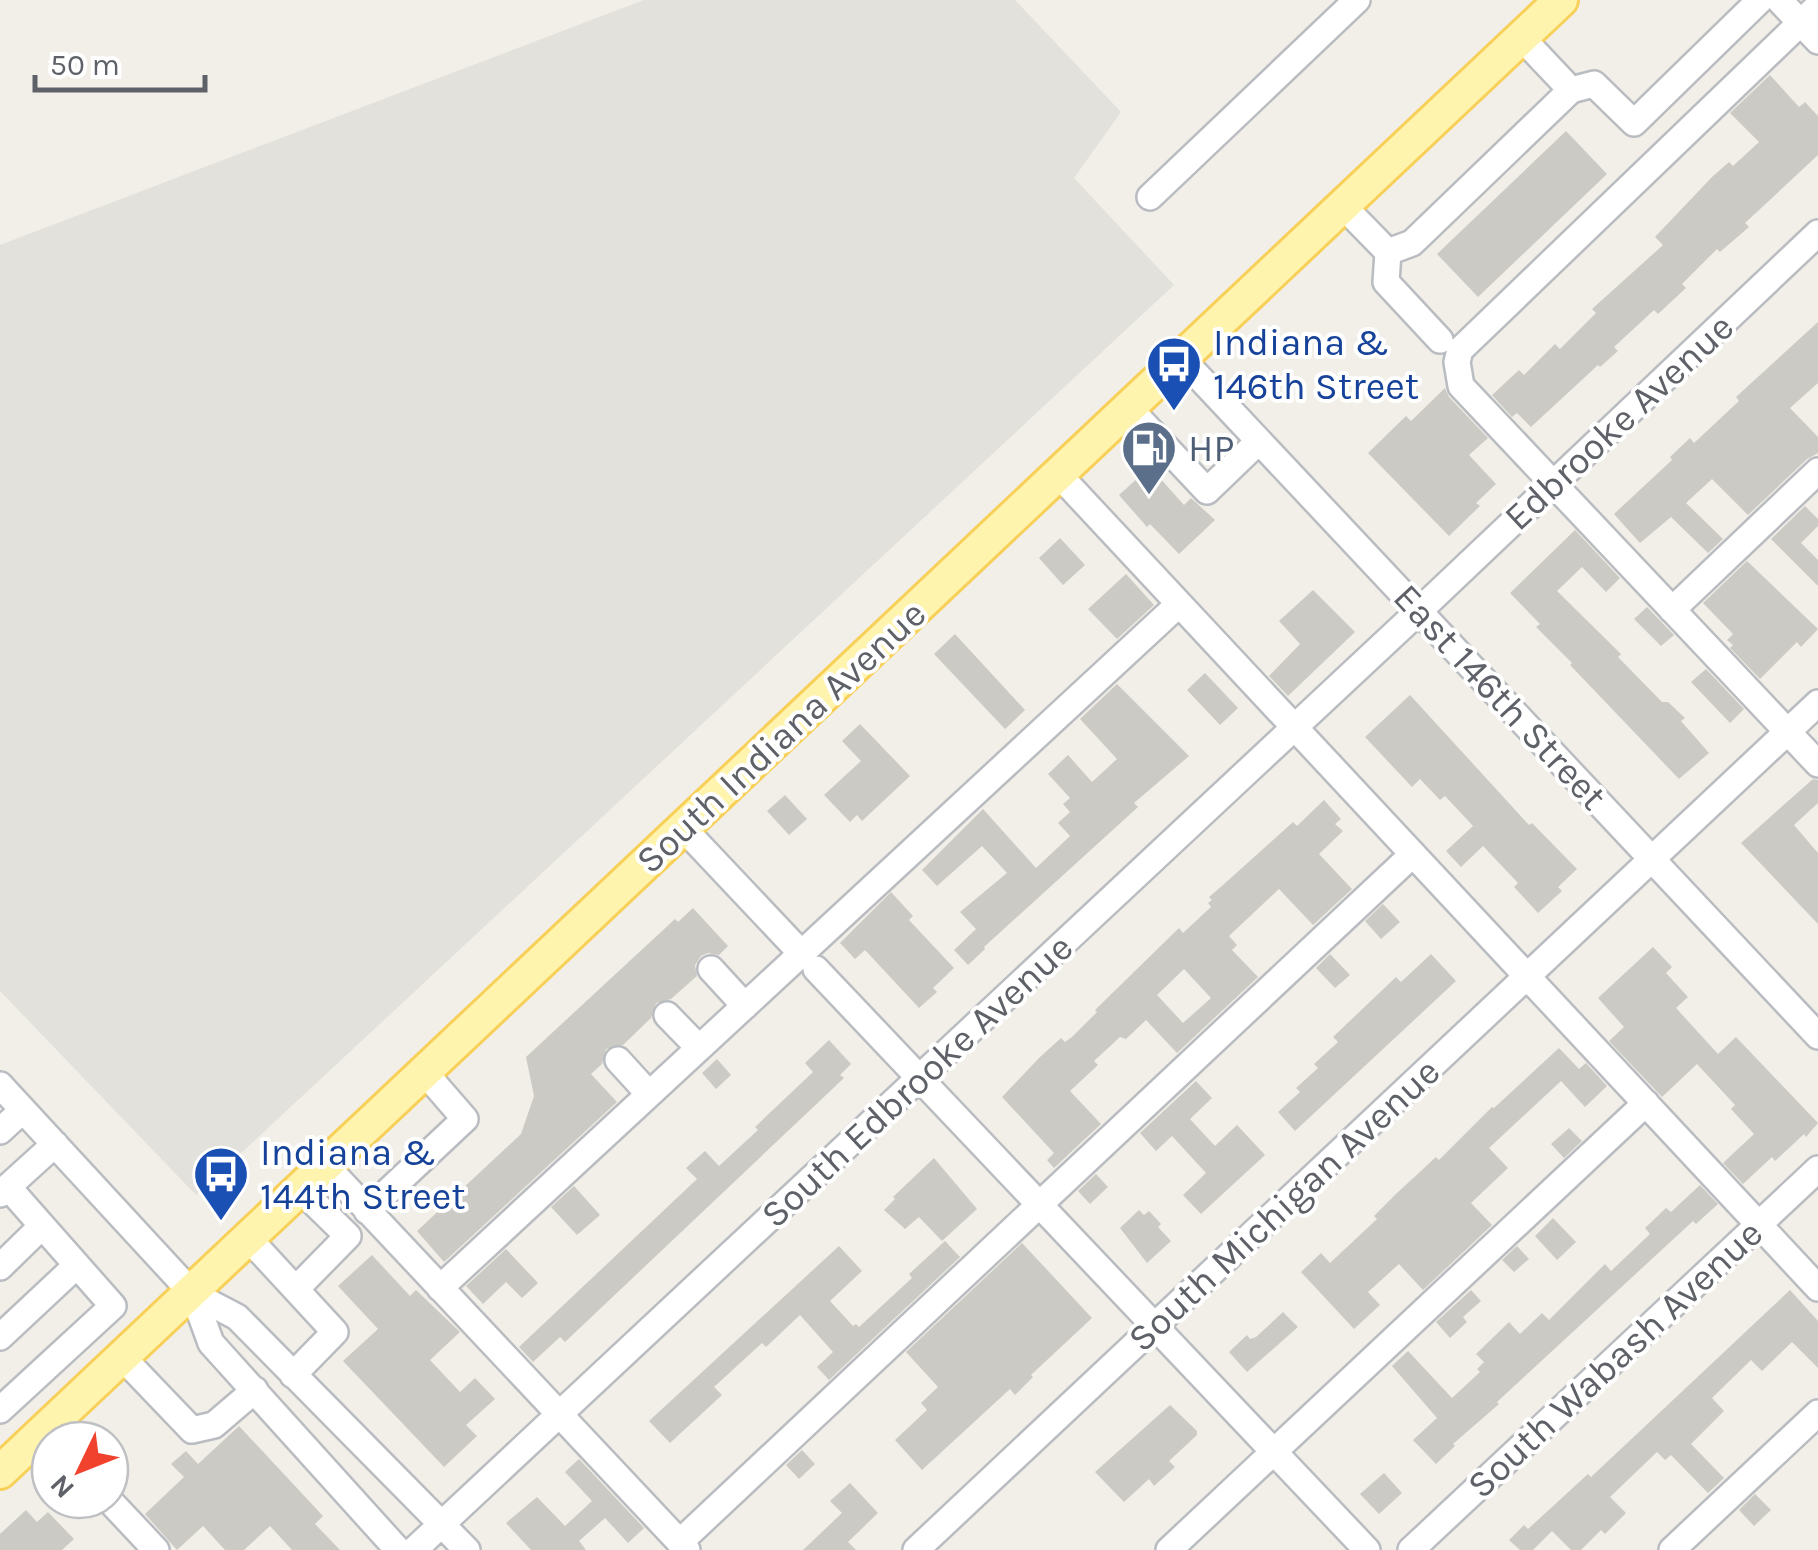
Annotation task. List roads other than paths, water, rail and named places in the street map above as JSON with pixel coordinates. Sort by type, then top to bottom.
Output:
[{"type":"main road","name":"South Indiana Avenue","points":[[63,1420],[123,1358],[1560,0]]},
{"type":"main road","name":"South Indiana Avenue","points":[[4,1459],[30,1445]]},
{"type":"street","points":[[1150,197],[1357,0]]},
{"type":"street","points":[[1388,252],[1412,243],[1571,90],[1594,84],[1634,124],[1760,0]]},
{"type":"street","points":[[1779,0],[1812,24],[1460,350],[1457,362],[1461,386],[1818,764]]},
{"type":"street","points":[[1521,38],[1571,90]]},
{"type":"street","points":[[1343,206],[1388,252],[1386,282],[1440,340]]},
{"type":"street","name":"Edbrooke Avenue","points":[[1419,611],[1818,234]]},
{"type":"street","name":"East 146th Street","points":[[1182,358],[1818,1036]]},
{"type":"street","points":[[1129,408],[1207,491],[1259,441]]},
{"type":"street","points":[[1672,610],[1818,471]]},
{"type":"street","points":[[1058,475],[1818,1288]]},
{"type":"street","points":[[440,1288],[745,1006],[809,961],[1179,604]]},
{"type":"street","name":"South Edbrooke Avenue","points":[[414,1550],[1419,611]]},
{"type":"street","name":"South Michigan Avenue","points":[[916,1550],[1818,703]]},
{"type":"street","points":[[684,829],[1368,1550]]},
{"type":"street","points":[[326,1167],[683,1546],[1413,854]]},
{"type":"street","points":[[711,969],[745,1006]]},
{"type":"street","points":[[667,1015],[700,1048]]},
{"type":"street","points":[[618,1060],[649,1094]]},
{"type":"street","points":[[367,1210],[465,1120],[426,1074]]},
{"type":"street","points":[[0,1086],[193,1294],[237,1318],[467,1550]]},
{"type":"street","points":[[1169,1550],[1646,1104]]},
{"type":"street","points":[[0,1131],[23,1110]]},
{"type":"street","points":[[0,1410],[114,1306],[4,1190],[55,1144]]},
{"type":"street","name":"South Wabash Avenue","points":[[1411,1550],[1818,1169]]},
{"type":"street","points":[[296,1289],[348,1236],[302,1190]]},
{"type":"street","points":[[0,1267],[42,1226]]},
{"type":"street","points":[[250,1240],[335,1332],[293,1375]]},
{"type":"street","points":[[0,1338],[77,1265]]},
{"type":"street","points":[[193,1294],[211,1343],[398,1550]]},
{"type":"street","points":[[123,1358],[192,1430],[214,1425],[255,1390]]},
{"type":"street","points":[[1672,1550],[1818,1413]]},
{"type":"street","points":[[128,1520],[156,1550]]},
{"type":"place","name":"Indiana & 146th Street","points":[[1174,413]]},
{"type":"place","name":"HP","points":[[1149,497]]},
{"type":"place","name":"Indiana & 144th Street","points":[[221,1223]]}]
